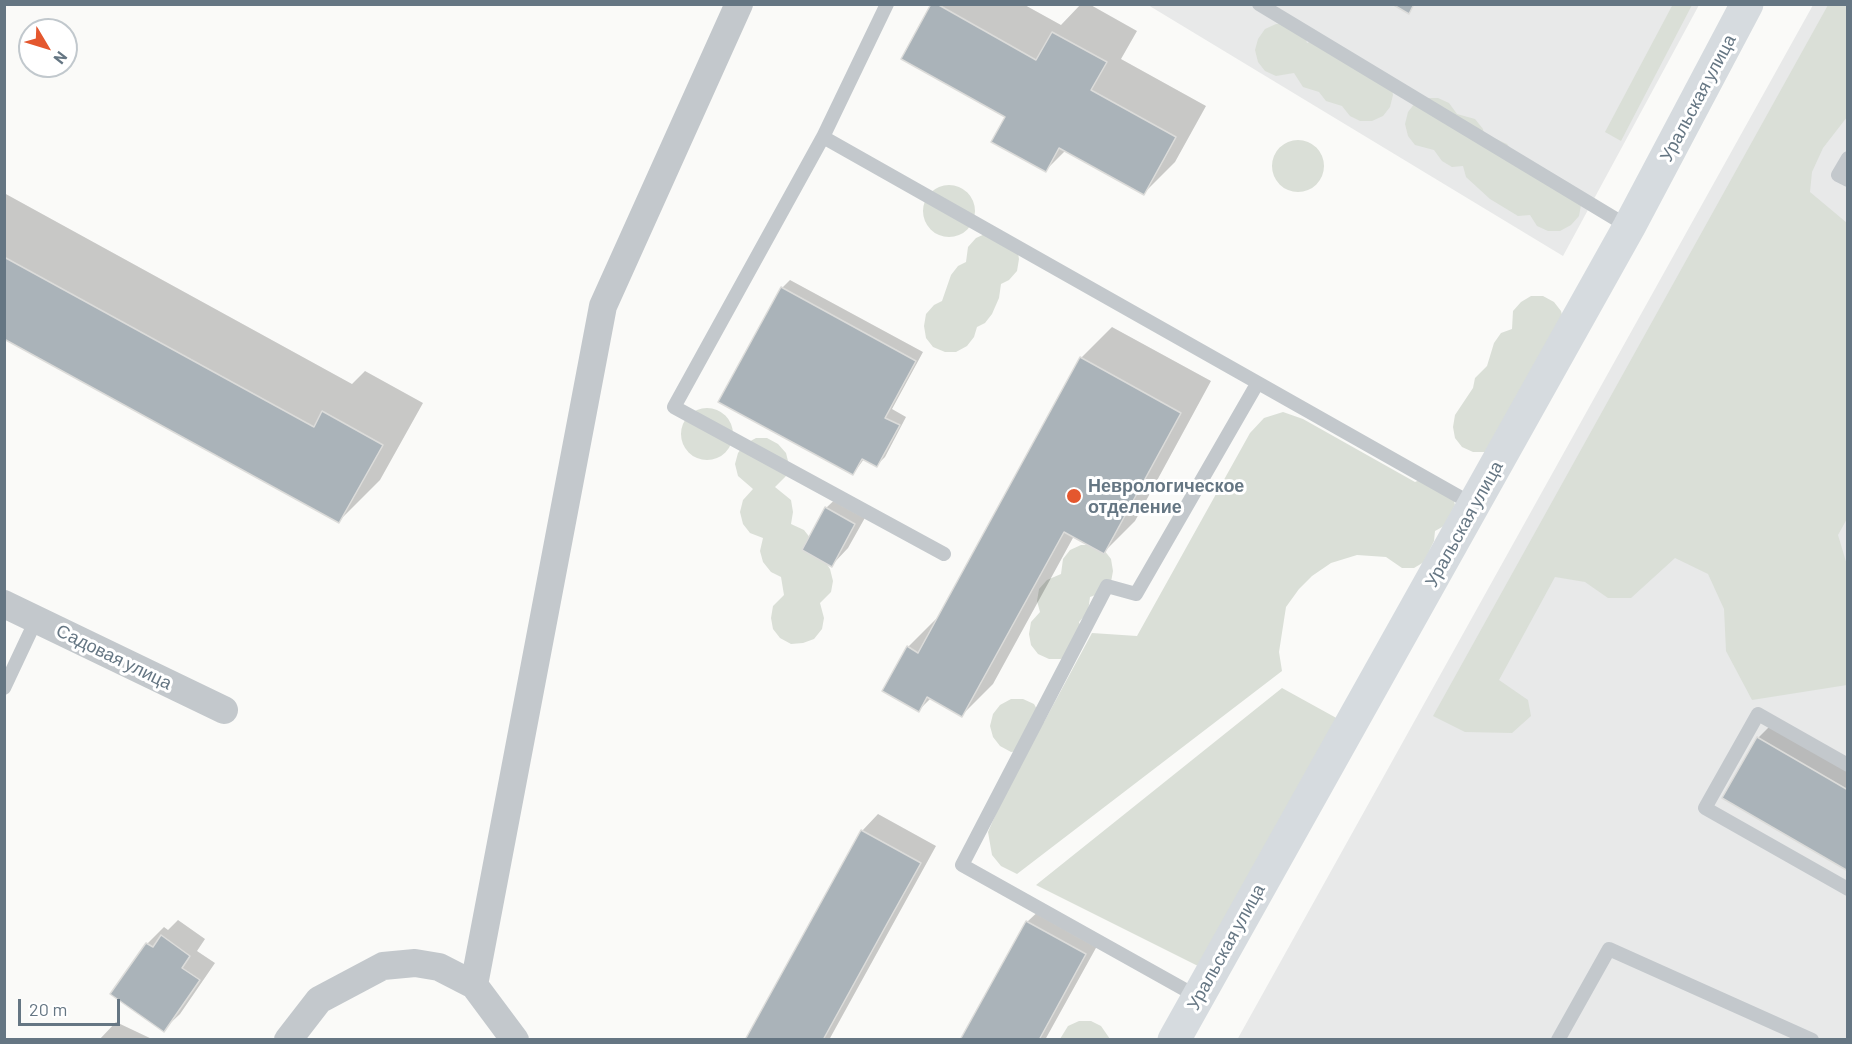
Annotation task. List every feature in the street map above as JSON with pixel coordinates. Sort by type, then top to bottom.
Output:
[{"type":"street","points":[[474,985],[603,306],[739,4]]},
{"type":"street","name":"Уральская улица","points":[[1174,1040],[1629,227],[1748,4]]},
{"type":"street","name":"Садовая улица","points":[[4,604],[224,710]]},
{"type":"street","points":[[288,1040],[319,1000],[383,966],[415,963],[439,966],[474,985],[515,1040]]},
{"type":"lane","points":[[887,4],[823,137],[674,407],[944,554]]},
{"type":"lane","points":[[1259,4],[1629,227]]},
{"type":"lane","points":[[823,137],[1474,505]]},
{"type":"lane","points":[[1848,158],[1838,175],[1848,180]]},
{"type":"lane","points":[[1198,997],[962,865],[1107,586],[1136,594],[1257,384]]},
{"type":"lane","points":[[4,688],[36,620]]},
{"type":"lane","points":[[1848,765],[1758,714],[1705,808],[1848,890]]},
{"type":"lane","points":[[1558,1040],[1609,949],[1812,1040]]},
{"type":"shaded area","points":[[1673,4],[1692,5],[1621,141],[1605,132]]},
{"type":"shaded area","points":[[1148,5],[1699,5],[1563,256]]},
{"type":"shaded area","points":[[1813,5],[1847,5],[1847,1039],[1237,1040]]},
{"type":"shaded area","points":[[1828,5],[1847,5],[1847,117],[1823,148],[1812,172],[1810,192],[1847,223],[1848,517],[1838,535],[1847,565],[1847,685],[1752,700],[1726,651],[1724,609],[1708,574],[1675,558],[1631,598],[1608,598],[1585,582],[1555,577],[1499,680],[1528,700],[1531,716],[1512,733],[1465,732],[1433,716]]},
{"type":"shaded area","points":[[1276,24],[1288,24],[1306,39],[1307,43],[1314,40],[1391,83],[1393,95],[1390,107],[1383,116],[1372,121],[1360,121],[1350,116],[1342,106],[1326,101],[1319,92],[1303,87],[1294,73],[1276,76],[1265,71],[1258,62],[1255,50],[1258,39],[1265,29]]},
{"type":"shaded area","points":[[1426,98],[1438,98],[1449,103],[1457,114],[1475,119],[1483,129],[1485,139],[1496,139],[1507,144],[1513,152],[1571,184],[1578,193],[1581,205],[1579,216],[1571,225],[1560,231],[1548,231],[1537,226],[1530,215],[1518,216],[1490,199],[1466,177],[1463,166],[1452,167],[1442,161],[1434,150],[1415,145],[1408,136],[1405,124],[1408,112],[1415,103]]},
{"type":"shaded area","points":[[1293,140],[1303,140],[1317,147],[1324,166],[1317,185],[1303,192],[1293,192],[1283,188],[1276,181],[1272,171],[1272,161],[1276,151],[1283,144]]},
{"type":"shaded area","points":[[944,185],[954,185],[968,192],[975,211],[968,230],[954,237],[944,237],[934,233],[927,226],[923,216],[923,206],[927,196],[934,189]]},
{"type":"shaded area","points":[[987,233],[1017,247],[1019,259],[1017,271],[1009,280],[1001,284],[999,298],[992,314],[985,323],[977,327],[974,337],[967,346],[956,352],[945,352],[933,347],[926,338],[924,326],[926,314],[934,305],[942,301],[951,275],[958,266],[966,262],[968,247],[976,238]]},
{"type":"shaded area","points":[[1531,296],[1543,296],[1554,302],[1561,311],[1564,322],[1485,452],[1473,452],[1462,447],[1455,438],[1453,427],[1455,415],[1473,388],[1475,378],[1487,366],[1494,343],[1501,333],[1512,329],[1513,311]]},
{"type":"shaded area","points":[[702,408],[712,408],[726,415],[733,434],[726,453],[712,460],[702,460],[692,456],[685,449],[681,439],[681,429],[685,419],[692,412]]},
{"type":"shaded area","points":[[1283,412],[1303,419],[1415,482],[1422,479],[1452,493],[1455,505],[1444,526],[1435,531],[1434,541],[1424,562],[1414,568],[1402,568],[1386,557],[1357,555],[1331,563],[1312,576],[1286,607],[1279,652],[1282,671],[1017,874],[1001,866],[992,855],[988,832],[1023,751],[1011,752],[1000,746],[993,737],[990,726],[993,714],[1000,705],[1011,699],[1023,699],[1034,704],[1044,722],[1092,633],[1137,636],[1250,433],[1264,418]]},
{"type":"shaded area","points":[[756,438],[767,438],[778,444],[786,453],[789,465],[786,476],[775,487],[791,500],[793,512],[791,524],[804,530],[811,539],[830,569],[833,581],[831,592],[820,603],[824,618],[822,629],[814,639],[803,643],[791,644],[780,638],[773,629],[771,618],[773,606],[784,595],[781,577],[771,572],[763,562],[760,551],[763,538],[750,533],[743,524],[740,512],[743,500],[753,489],[738,476],[735,464],[738,453],[745,444]]},
{"type":"shaded area","points":[[1081,545],[1093,545],[1104,550],[1111,559],[1113,571],[1111,582],[1104,592],[1090,597],[1088,612],[1079,622],[1082,633],[1072,654],[1061,659],[1049,659],[1038,654],[1031,645],[1029,634],[1031,622],[1040,612],[1037,601],[1039,589],[1047,580],[1061,574],[1063,559],[1070,550]]},
{"type":"shaded area","points":[[1282,688],[1340,720],[1202,968],[1036,885]]},
{"type":"shaded area","points":[[1079,1021],[1091,1021],[1101,1026],[1110,1039],[1060,1039],[1068,1026]]},
{"type":"building","points":[[931,4],[937,4],[1036,60],[1052,32],[1107,62],[1091,90],[1176,137],[1144,195],[1059,148],[1046,172],[991,142],[1005,117],[901,59]]},
{"type":"building","points":[[1392,4],[1414,4],[1409,14]]},
{"type":"building","points":[[4,257],[314,427],[322,411],[383,445],[339,523],[4,339]]},
{"type":"building","points":[[781,287],[916,361],[885,418],[900,425],[877,467],[862,459],[853,475],[718,402]]},
{"type":"building","points":[[1080,357],[1181,413],[1104,554],[1064,532],[962,717],[927,697],[919,712],[882,691],[907,646],[918,653]]},
{"type":"building","points":[[825,507],[855,524],[832,567],[802,550]]},
{"type":"building","points":[[1757,737],[1848,790],[1848,871],[1722,798]]},
{"type":"building","points":[[861,830],[921,863],[823,1040],[745,1040]]},
{"type":"building","points":[[1026,921],[1086,954],[1039,1040],[960,1040]]},
{"type":"building","points":[[161,935],[190,956],[182,968],[200,980],[164,1032],[110,994],[146,943],[153,947]]},
{"type":"place","name":"Неврологическое отделение","points":[[1074,496]]}]
